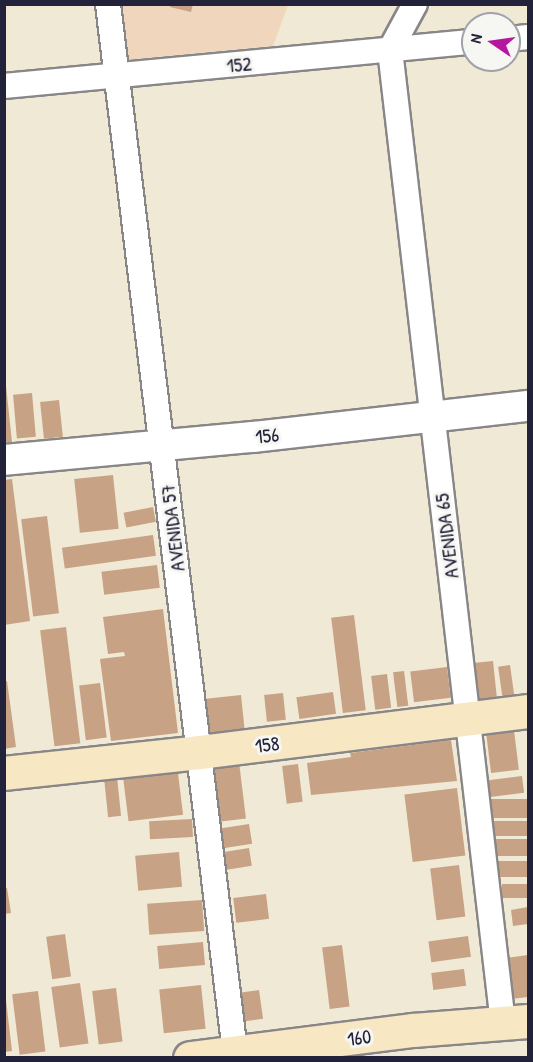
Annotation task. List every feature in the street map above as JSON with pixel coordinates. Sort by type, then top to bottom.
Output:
[{"type":"main road","name":"158","points":[[4,772],[199,752],[528,711]]},
{"type":"main road","name":"160","points":[[190,1058],[413,1030],[516,1022]]},
{"type":"street","name":"AVENIDA 57","points":[[108,4],[235,1052]]},
{"type":"street","points":[[390,50],[415,4]]},
{"type":"street","name":"152","points":[[4,86],[461,43]]},
{"type":"street","name":"AVENIDA 65","points":[[390,50],[468,718],[516,1022]]},
{"type":"street","name":"156","points":[[4,460],[254,437],[528,406]]},
{"type":"shaded area","points":[[119,5],[288,5],[273,46],[125,60]]},
{"type":"building","points":[[171,4],[193,4],[191,12],[170,7]]},
{"type":"building","points":[[4,367],[12,442],[4,442]]},
{"type":"building","points":[[32,393],[36,437],[17,438],[13,395]]},
{"type":"building","points":[[59,400],[63,437],[44,439],[40,402]]},
{"type":"building","points":[[113,475],[119,529],[80,533],[74,479]]},
{"type":"building","points":[[12,479],[30,621],[4,625],[4,480]]},
{"type":"building","points":[[153,507],[156,522],[126,527],[124,513]]},
{"type":"building","points":[[47,516],[59,613],[33,616],[21,519]]},
{"type":"building","points":[[153,535],[156,556],[65,569],[62,548]]},
{"type":"building","points":[[157,565],[160,588],[104,595],[101,572]]},
{"type":"building","points":[[163,609],[178,733],[111,741],[100,659],[125,656],[124,652],[108,654],[103,617]]},
{"type":"building","points":[[354,615],[366,710],[343,713],[331,618]]},
{"type":"building","points":[[66,627],[80,743],[54,746],[40,630]]},
{"type":"building","points":[[493,661],[497,698],[477,700],[473,663]]},
{"type":"building","points":[[510,665],[515,699],[503,700],[498,667]]},
{"type":"building","points":[[447,667],[451,698],[414,702],[410,672]]},
{"type":"building","points":[[404,671],[408,706],[397,707],[393,672]]},
{"type":"building","points":[[387,674],[391,708],[375,710],[371,676]]},
{"type":"building","points":[[7,681],[16,747],[4,749],[4,682]]},
{"type":"building","points":[[100,683],[107,738],[86,740],[79,686]]},
{"type":"building","points":[[333,692],[336,714],[299,719],[296,697]]},
{"type":"building","points":[[283,693],[286,720],[267,722],[264,695]]},
{"type":"building","points":[[241,695],[245,731],[205,735],[201,699]]},
{"type":"building","points":[[513,722],[519,770],[491,773],[485,725]]},
{"type":"building","points":[[451,740],[457,781],[311,795],[307,763],[351,757],[350,753]]},
{"type":"building","points":[[239,762],[246,819],[219,822],[212,765]]},
{"type":"building","points":[[298,764],[303,802],[287,804],[282,766]]},
{"type":"building","points":[[177,765],[183,815],[129,821],[122,772]]},
{"type":"building","points":[[522,776],[524,793],[488,797],[486,780]]},
{"type":"building","points":[[117,777],[121,816],[108,817],[104,778]]},
{"type":"building","points":[[457,788],[465,855],[413,862],[404,794]]},
{"type":"building","points":[[489,799],[528,799],[528,818],[489,818]]},
{"type":"building","points":[[192,819],[193,837],[150,839],[149,821]]},
{"type":"building","points":[[492,821],[528,821],[528,836],[492,836]]},
{"type":"building","points":[[249,824],[252,844],[222,849],[218,829]]},
{"type":"building","points":[[496,839],[528,839],[528,856],[496,856]]},
{"type":"building","points":[[249,848],[252,866],[222,870],[219,853]]},
{"type":"building","points":[[179,852],[182,887],[138,891],[135,856]]},
{"type":"building","points":[[498,861],[528,861],[528,877],[498,877]]},
{"type":"building","points":[[459,865],[465,917],[437,920],[430,869]]},
{"type":"building","points":[[502,884],[528,884],[528,898],[502,898]]},
{"type":"building","points":[[4,888],[7,888],[11,913],[4,914]]},
{"type":"building","points":[[266,894],[269,919],[236,923],[233,898]]},
{"type":"building","points":[[202,900],[204,931],[149,935],[147,904]]},
{"type":"building","points":[[528,907],[528,924],[513,926],[511,910]]},
{"type":"building","points":[[65,934],[71,977],[52,979],[46,937]]},
{"type":"building","points":[[468,936],[471,957],[431,962],[428,942]]},
{"type":"building","points":[[203,942],[205,965],[159,969],[157,946]]},
{"type":"building","points":[[342,945],[350,1007],[330,1009],[322,947]]},
{"type":"building","points":[[528,955],[528,997],[511,999],[506,958]]},
{"type":"building","points":[[464,969],[466,986],[433,990],[431,973]]},
{"type":"building","points":[[80,983],[88,1043],[60,1047],[51,987]]},
{"type":"building","points":[[201,985],[206,1029],[164,1033],[159,989]]},
{"type":"building","points":[[116,988],[123,1042],[99,1045],[92,991]]},
{"type":"building","points":[[259,990],[263,1019],[241,1022],[237,993]]},
{"type":"building","points":[[38,991],[45,1052],[20,1055],[12,994]]},
{"type":"building","points":[[6,1000],[12,1051],[4,1052],[4,1001]]}]
